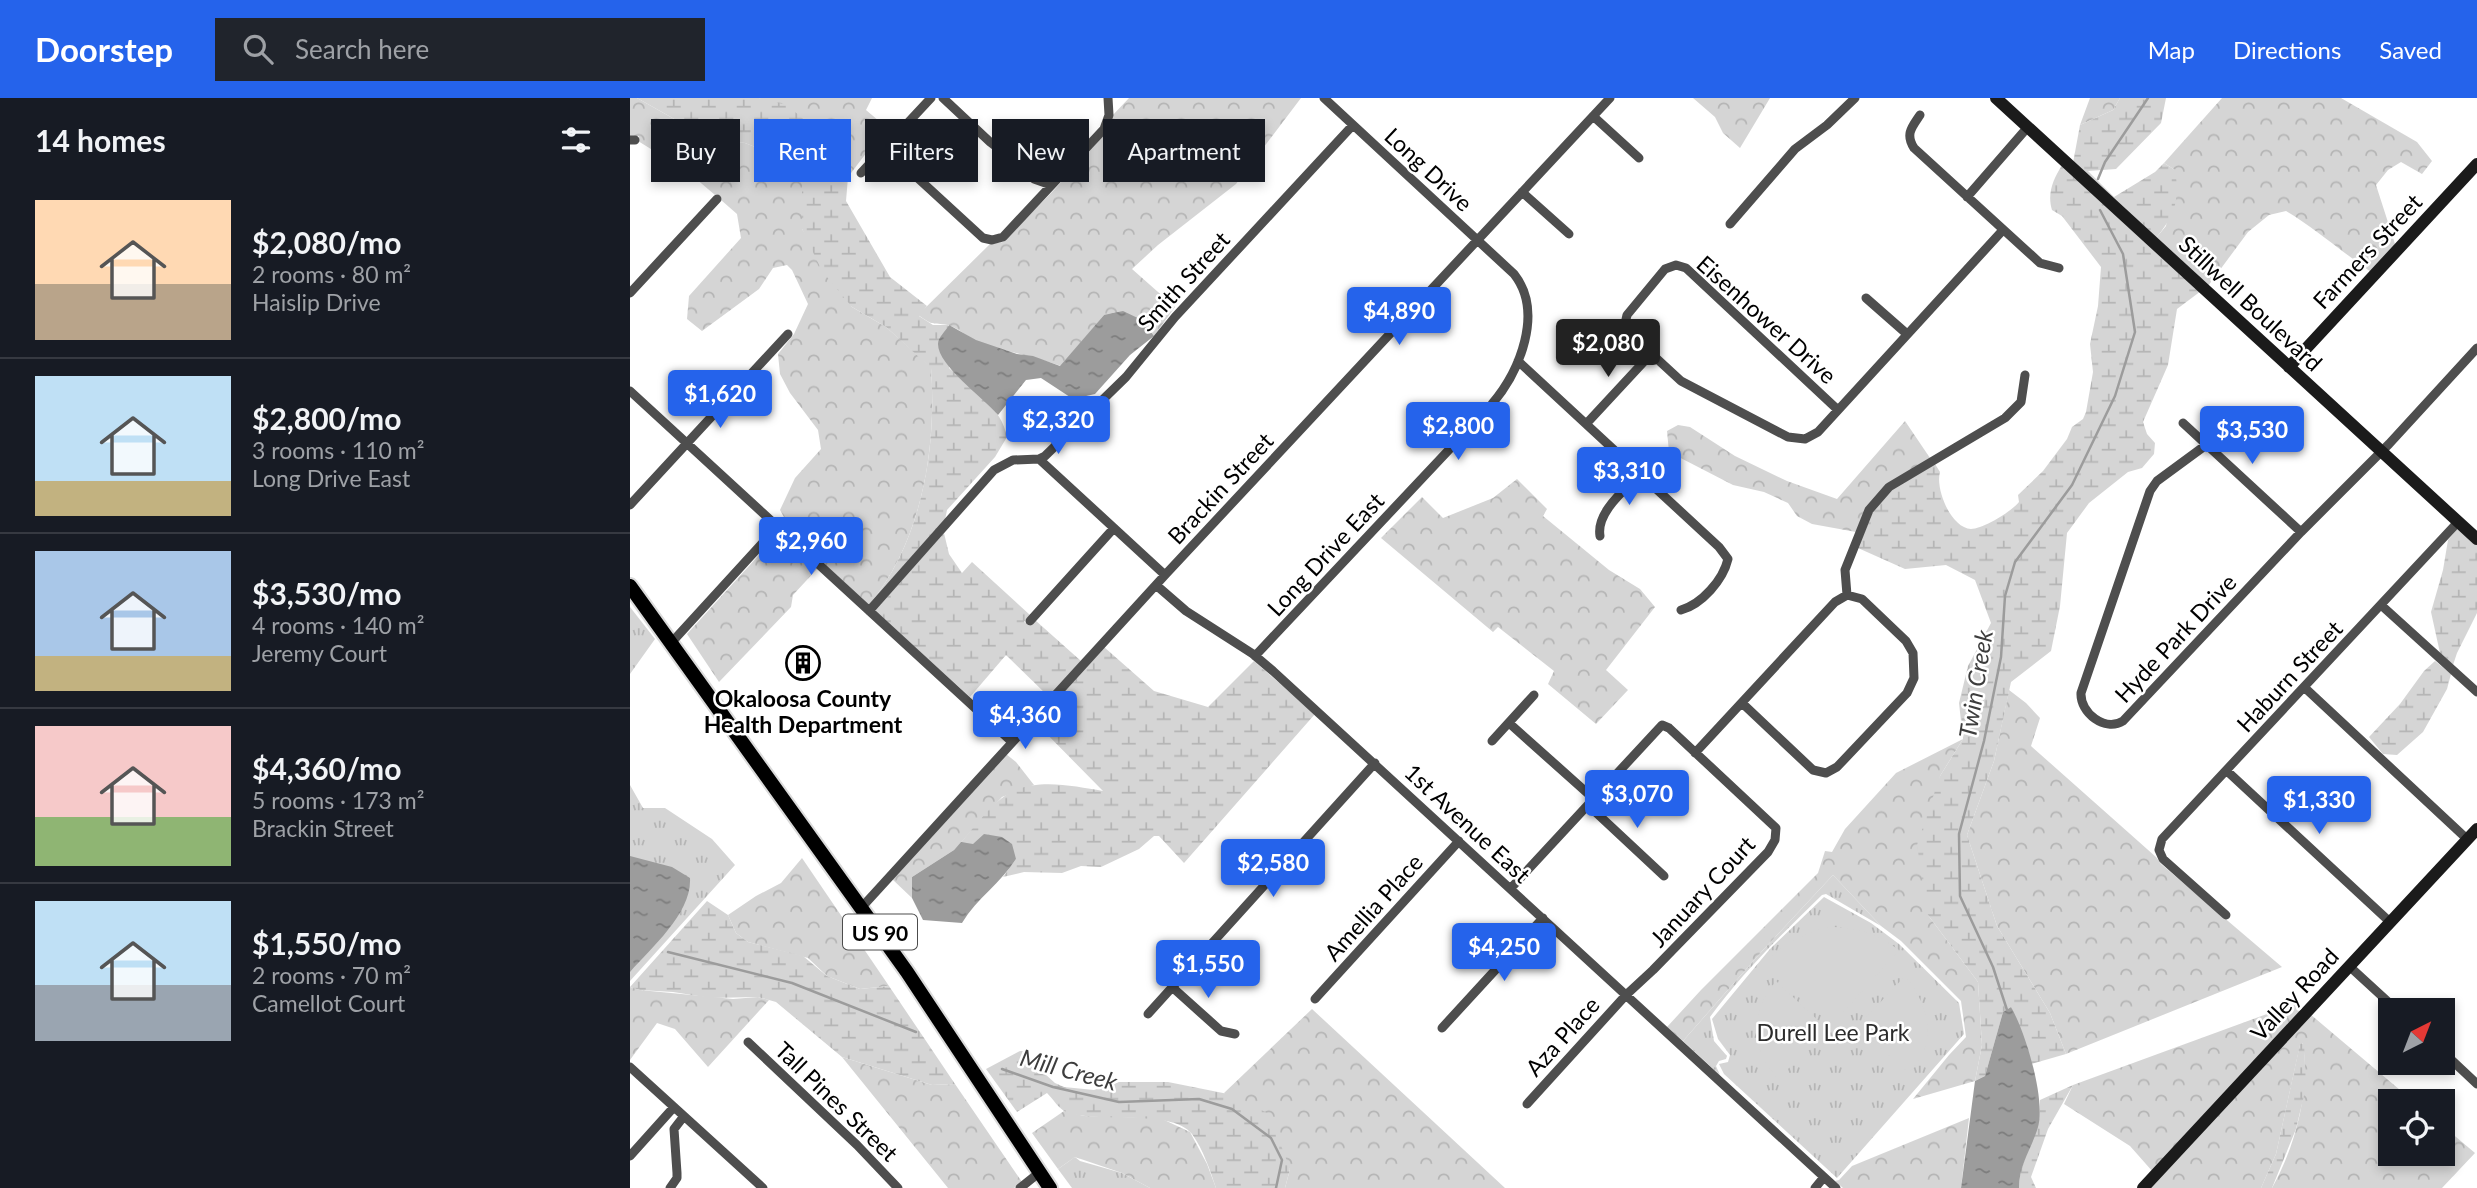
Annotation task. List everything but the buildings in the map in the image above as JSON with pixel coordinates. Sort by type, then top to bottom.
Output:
[{"type":"main road","name":"US 90","points":[[630,586],[914,981],[1050,1188]]},
{"type":"street","points":[[912,119],[931,98]]},
{"type":"street","points":[[943,98],[1034,180],[1051,185]]},
{"type":"street","points":[[923,182],[987,240],[997,240],[1003,237],[1104,129],[1108,115],[1108,98]]},
{"type":"street","name":"Long Drive","points":[[1324,98],[1477,240]]},
{"type":"street","points":[[1730,224],[1795,149],[1827,125],[1855,98]]},
{"type":"street","name":"Stillwell Boulevard","points":[[1996,98],[2477,539]]},
{"type":"street","name":"Brackin Street","points":[[862,907],[1156,585],[1608,99]]},
{"type":"street","points":[[1920,115],[1910,130],[1909,140],[1914,148],[2040,263],[2059,268]]},
{"type":"street","points":[[1593,116],[1639,158]]},
{"type":"street","name":"Smith Street","points":[[1039,459],[1113,391],[1175,317],[1353,125]]},
{"type":"street","points":[[1967,197],[2027,128]]},
{"type":"street","name":"Farmers Street","points":[[2289,367],[2477,164]]},
{"type":"street","points":[[861,173],[865,169]]},
{"type":"street","points":[[1522,192],[1569,234]]},
{"type":"street","points":[[630,293],[717,200]]},
{"type":"street","name":"Eisenhower Drive","points":[[1838,410],[1686,268],[1675,265],[1665,269],[1627,314],[1625,324],[1630,334],[1681,381],[1788,437],[1805,439],[1818,432],[2003,230]]},
{"type":"street","name":"Long Drive East","points":[[1255,656],[1503,390],[1518,361],[1526,326],[1525,295],[1514,274],[1477,240]]},
{"type":"street","points":[[1867,298],[1907,334]]},
{"type":"street","points":[[630,505],[788,334]]},
{"type":"street","name":"Hyde Park Drive","points":[[2207,445],[2157,481],[2150,491],[2081,693],[2085,708],[2105,725],[2115,725],[2123,721],[2477,348]]},
{"type":"street","points":[[1587,423],[1651,354]]},
{"type":"street","points":[[1518,361],[1719,547],[1728,559],[1726,570],[1699,601],[1681,610]]},
{"type":"street","points":[[1847,595],[1845,570],[1869,510],[1889,487],[2006,418],[2021,402],[2025,375]]},
{"type":"street","points":[[630,391],[1012,742]]},
{"type":"street","points":[[2183,424],[2301,531]]},
{"type":"street","points":[[869,611],[998,467],[1013,460],[1039,459],[1166,575]]},
{"type":"street","points":[[1600,536],[1598,527],[1603,514],[1640,474]]},
{"type":"street","name":"Haburn Street","points":[[2226,915],[2163,859],[2159,850],[2162,839],[2458,522]]},
{"type":"street","points":[[672,642],[778,526]]},
{"type":"street","points":[[1030,621],[1114,528]]},
{"type":"street","name":"1st Avenue East","points":[[1156,585],[1186,611],[1255,656],[1836,1188]]},
{"type":"street","points":[[1695,753],[1835,603],[1847,595],[1862,599],[1906,641],[1913,653],[1914,678],[1907,692],[1837,767],[1826,773],[1813,770],[1742,703]]},
{"type":"street","points":[[2381,605],[2477,692]]},
{"type":"street","points":[[2304,687],[2467,839]]},
{"type":"street","points":[[1492,741],[1534,695]]},
{"type":"street","points":[[1509,723],[1664,876]]},
{"type":"street","name":"January Court","points":[[1592,802],[1662,725],[1669,728],[1776,828],[1775,840],[1768,852],[1626,995]]},
{"type":"street","points":[[1148,1014],[1375,764]]},
{"type":"street","points":[[2227,771],[2390,922]]},
{"type":"street","points":[[1511,888],[1592,802]]},
{"type":"street","name":"Valley Road","points":[[2143,1188],[2477,829]]},
{"type":"street","name":"Amellia Place","points":[[1315,999],[1459,841]]},
{"type":"street","points":[[1442,1028],[1543,918]]},
{"type":"street","points":[[2349,966],[2384,998]]},
{"type":"street","points":[[1172,987],[1221,1031],[1234,1034]]},
{"type":"street","name":"Aza Place","points":[[1527,1104],[1626,995]]},
{"type":"street","name":"Tall Pines Street","points":[[748,1042],[857,1145],[898,1188]]},
{"type":"street","points":[[2455,1063],[2477,1084]]},
{"type":"street","points":[[630,1067],[763,1188]]},
{"type":"street","points":[[630,1156],[674,1107]]},
{"type":"street","points":[[670,1188],[677,1178],[674,1132],[682,1117]]},
{"type":"street","points":[[1020,1188],[1040,1172]]},
{"type":"street","points":[[1815,1188],[1824,1177]]},
{"type":"green space","points":[[630,98],[637,98],[674,119],[651,119],[651,149],[638,141],[639,136],[630,136]]},
{"type":"green space","points":[[637,98],[759,98],[787,105],[803,119],[754,119],[754,147],[740,142],[740,119],[674,119]]},
{"type":"green space","points":[[759,98],[872,98],[866,110],[877,119],[865,119],[865,155],[851,173],[851,119],[793,119]]},
{"type":"green space","points":[[1129,98],[1301,98],[1265,146],[1265,119],[1111,119]]},
{"type":"green space","points":[[1693,98],[1770,98],[1740,148],[1723,133],[1715,117]]},
{"type":"green space","points":[[2090,98],[2120,98],[2113,110],[2080,125]]},
{"type":"green space","points":[[2120,98],[2166,98],[2161,123],[2116,169],[2088,171],[2114,197],[2155,172],[2164,163],[2175,170],[2177,190],[2174,207],[2168,222],[2156,238],[2073,163],[2080,125],[2113,110]]},
{"type":"green space","points":[[2222,98],[2341,98],[2417,142],[2432,161],[2422,174],[2401,162],[2388,170],[2376,185],[2395,244],[2371,272],[2286,211],[2269,215],[2248,232],[2208,286],[2156,238],[2166,226],[2175,170],[2164,163]]},
{"type":"green space","points":[[1103,136],[1103,182],[1238,182],[1132,269],[1175,307],[1154,336],[1142,320],[1104,315],[1061,366],[988,345],[952,326],[930,323],[918,315],[990,244],[1003,242],[1061,182],[1089,182],[1089,152]]},
{"type":"green space","points":[[740,142],[754,147],[754,182],[802,182],[802,229],[852,307],[886,327],[931,367],[931,429],[922,492],[902,552],[869,605],[786,529],[789,526],[780,510],[795,478],[821,449],[818,430],[790,393],[780,374],[778,354],[794,334],[808,304],[792,270],[787,265],[773,268],[759,289],[702,331],[687,319],[689,296],[741,238],[737,214],[700,182],[740,182]]},
{"type":"green space","points":[[2062,165],[2201,291],[2177,309],[2168,365],[2143,422],[2147,434],[2155,443],[2154,454],[2142,468],[2128,472],[2089,503],[2067,533],[2060,606],[2051,651],[2011,682],[1994,761],[1967,835],[1997,926],[2050,1013],[2066,1054],[2031,1064],[2011,1007],[2003,1012],[1985,1076],[1975,1081],[1982,1045],[1978,982],[1928,915],[1917,845],[1940,776],[1963,739],[1959,703],[1968,666],[1991,623],[1975,580],[1946,565],[1905,569],[1858,548],[1873,512],[1891,490],[1935,464],[1940,472],[1942,497],[1957,522],[1971,529],[1997,519],[2019,502],[2018,495],[2043,471],[2067,439],[2072,427],[2083,419],[2093,372],[2090,344],[2098,306],[2101,267],[2062,216],[2052,210],[2052,187]]},
{"type":"green space","points":[[802,182],[848,182],[846,201],[890,277],[927,306],[919,316],[933,325],[948,325],[949,368],[992,407],[1004,426],[1007,437],[995,457],[947,510],[945,520],[869,605],[902,552],[922,492],[931,430],[931,368],[886,327],[852,307],[822,271],[802,229]]},
{"type":"green space","points":[[1905,421],[1930,458],[1856,532],[1812,524],[1797,516],[1788,503],[1764,492],[1733,485],[1669,452],[1667,431],[1678,425],[1690,427],[1735,456],[1787,481],[1837,499]]},
{"type":"green space","points":[[1517,479],[1547,509],[1543,516],[1609,570],[1640,589],[1655,607],[1606,670],[1628,690],[1596,724],[1548,684],[1554,671],[1498,627],[1493,632],[1381,538],[1422,497],[1443,518],[1493,498]]},
{"type":"green space","points":[[2458,528],[2477,545],[2477,613],[2453,665],[2440,653],[2431,612],[2448,540]]},
{"type":"green space","points":[[779,533],[817,569],[793,595],[791,607],[719,682],[687,634]]},
{"type":"green space","points":[[944,533],[949,554],[962,573],[972,562],[1030,615],[1024,622],[1030,626],[1035,620],[1081,661],[1049,697],[1006,655],[970,697],[875,611]]},
{"type":"green space","points":[[630,607],[655,639],[630,674]]},
{"type":"green space","points":[[1104,647],[1154,691],[1208,707],[1254,661],[1315,714],[1184,863],[1159,836],[1154,836],[1139,849],[1101,867],[1081,866],[1062,873],[1024,872],[1003,877],[1016,859],[961,842],[996,802],[1013,791],[1038,785],[1065,785],[1103,791],[1035,722]]},
{"type":"green space","points":[[2435,661],[2451,674],[2447,689],[2423,732],[2397,755],[2383,754],[2369,737]]},
{"type":"green space","points":[[2009,690],[2040,718],[2031,746],[2161,864],[2282,967],[2066,1054],[2050,1013],[1997,926],[1967,835],[1994,761]]},
{"type":"green space","points":[[1963,739],[1940,776],[1928,915],[1978,982],[1982,1045],[1975,1081],[1913,1099],[1966,1037],[1961,1001],[1901,941],[1881,926],[1833,875],[1683,1041],[1667,1027],[1818,873],[1825,851],[1832,852],[1845,829],[1896,773]]},
{"type":"green space","points":[[1006,754],[1034,785],[1002,797],[954,850],[912,877],[912,898],[892,879]]},
{"type":"green space","points":[[630,785],[643,808],[665,808],[712,839],[735,865],[630,981]]},
{"type":"green space","points":[[802,858],[889,986],[860,989],[827,976],[808,958],[748,942],[736,933],[728,915],[781,883]]},
{"type":"green space","points":[[1833,875],[1881,926],[1826,894],[1822,895],[1749,969],[1710,1017],[1714,1041],[1727,1056],[1716,1066],[1720,1075],[1683,1041]]},
{"type":"green space","name":"Durell Lee Park","points":[[1824,897],[1871,923],[1899,944],[1959,1003],[1964,1034],[1837,1178],[1724,1074],[1719,1064],[1728,1062],[1730,1055],[1718,1039],[1712,1019],[1770,949]]},
{"type":"green space","points":[[707,901],[728,915],[736,933],[748,942],[803,956],[827,976],[860,989],[889,986],[955,1084],[932,1085],[842,1057],[776,1002],[758,997],[711,998],[630,987]]},
{"type":"green space","points":[[1828,927],[1866,932],[1899,950],[1839,1017],[1833,1017],[1772,956],[1798,938]]},
{"type":"green space","points":[[1905,976],[1920,999],[1927,1024],[1924,1049],[1909,1073],[1861,1031],[1859,1025]]},
{"type":"green space","points":[[1776,981],[1824,1026],[1825,1032],[1778,1079],[1762,1055],[1756,1031],[1761,1006]]},
{"type":"green space","points":[[630,987],[733,999],[758,997],[769,1000],[708,1067],[675,1029],[657,1023],[630,1060]]},
{"type":"green space","points":[[2297,1003],[2304,1009],[2153,1172],[2130,1146],[2064,1104],[2073,1085]]},
{"type":"green space","points":[[1312,1009],[1505,1188],[1285,1188],[1290,1169],[1224,1093]]},
{"type":"green space","points":[[2310,1014],[2378,1071],[2378,1075],[2382,1075],[2399,1089],[2378,1089],[2378,1166],[2455,1166],[2455,1136],[2475,1153],[2442,1188],[2272,1188],[2288,1154],[2303,1099],[2303,1043],[2300,1045],[2276,1154],[2261,1188],[2148,1188]]},
{"type":"green space","points":[[2304,1043],[2306,1087],[2296,1129],[2272,1188],[2261,1188],[2276,1154],[2300,1044]]},
{"type":"green space","points":[[1020,1051],[1026,1051],[1034,1064],[1055,1083],[1064,1087],[1094,1090],[1119,1082],[1168,1082],[1233,1095],[1269,1114],[1290,1169],[1285,1188],[1216,1188],[1203,1153],[1192,1134],[1182,1126],[1168,1121],[1096,1117],[1066,1112],[1047,1093],[1017,1112],[986,1069]]},
{"type":"green space","points":[[842,1057],[932,1085],[955,1084],[1022,1182],[1014,1188],[948,1188]]},
{"type":"green space","points":[[2073,1085],[2048,1129],[2031,1177],[2036,1188],[2019,1188],[2023,1164],[2038,1125],[2040,1100]]},
{"type":"green space","points":[[1064,1111],[1084,1116],[1160,1118],[1190,1132],[1216,1188],[1150,1188],[1122,1173],[1075,1157],[1058,1169],[1032,1133]]},
{"type":"green space","points":[[1969,1118],[1961,1188],[1843,1188],[1835,1181],[1852,1166]]},
{"type":"green space","points":[[1075,1157],[1080,1161],[1122,1173],[1150,1188],[1072,1188],[1058,1169]]},
{"type":"water","points":[[1123,311],[1142,320],[1154,336],[1130,355],[1095,394],[1073,399],[1041,378],[1026,380],[998,415],[945,362],[938,344],[949,325],[976,340],[1060,366],[1104,315]]},
{"type":"water","points":[[984,834],[1002,837],[1012,844],[1016,859],[1010,868],[962,923],[923,920],[912,898],[912,877],[954,850],[961,842],[973,844]]},
{"type":"water","points":[[630,856],[672,867],[690,878],[685,904],[678,917],[630,972]]},
{"type":"water","points":[[2011,1007],[2022,1032],[2037,1083],[2040,1115],[2038,1127],[2023,1164],[2019,1188],[1961,1188],[1975,1081],[1985,1076],[2003,1012]]},
{"type":"waterway","name":"Twin Creek","points":[[2098,179],[2105,162],[2148,98]]},
{"type":"waterway","name":"Twin Creek","points":[[2007,1010],[1993,967],[1960,896],[1959,834],[1984,741],[2001,657],[2005,596],[2015,562],[2072,485],[2115,396],[2135,332],[2123,254],[2100,210]]},
{"type":"waterway","name":"Mill Creek","points":[[668,952],[792,983],[916,1032]]},
{"type":"waterway","name":"Mill Creek","points":[[1002,1069],[1053,1087],[1119,1102],[1199,1099],[1232,1109],[1271,1138],[1282,1160],[1276,1188]]},
{"type":"place","name":"Okaloosa County Health Department","points":[[803,663]]}]
